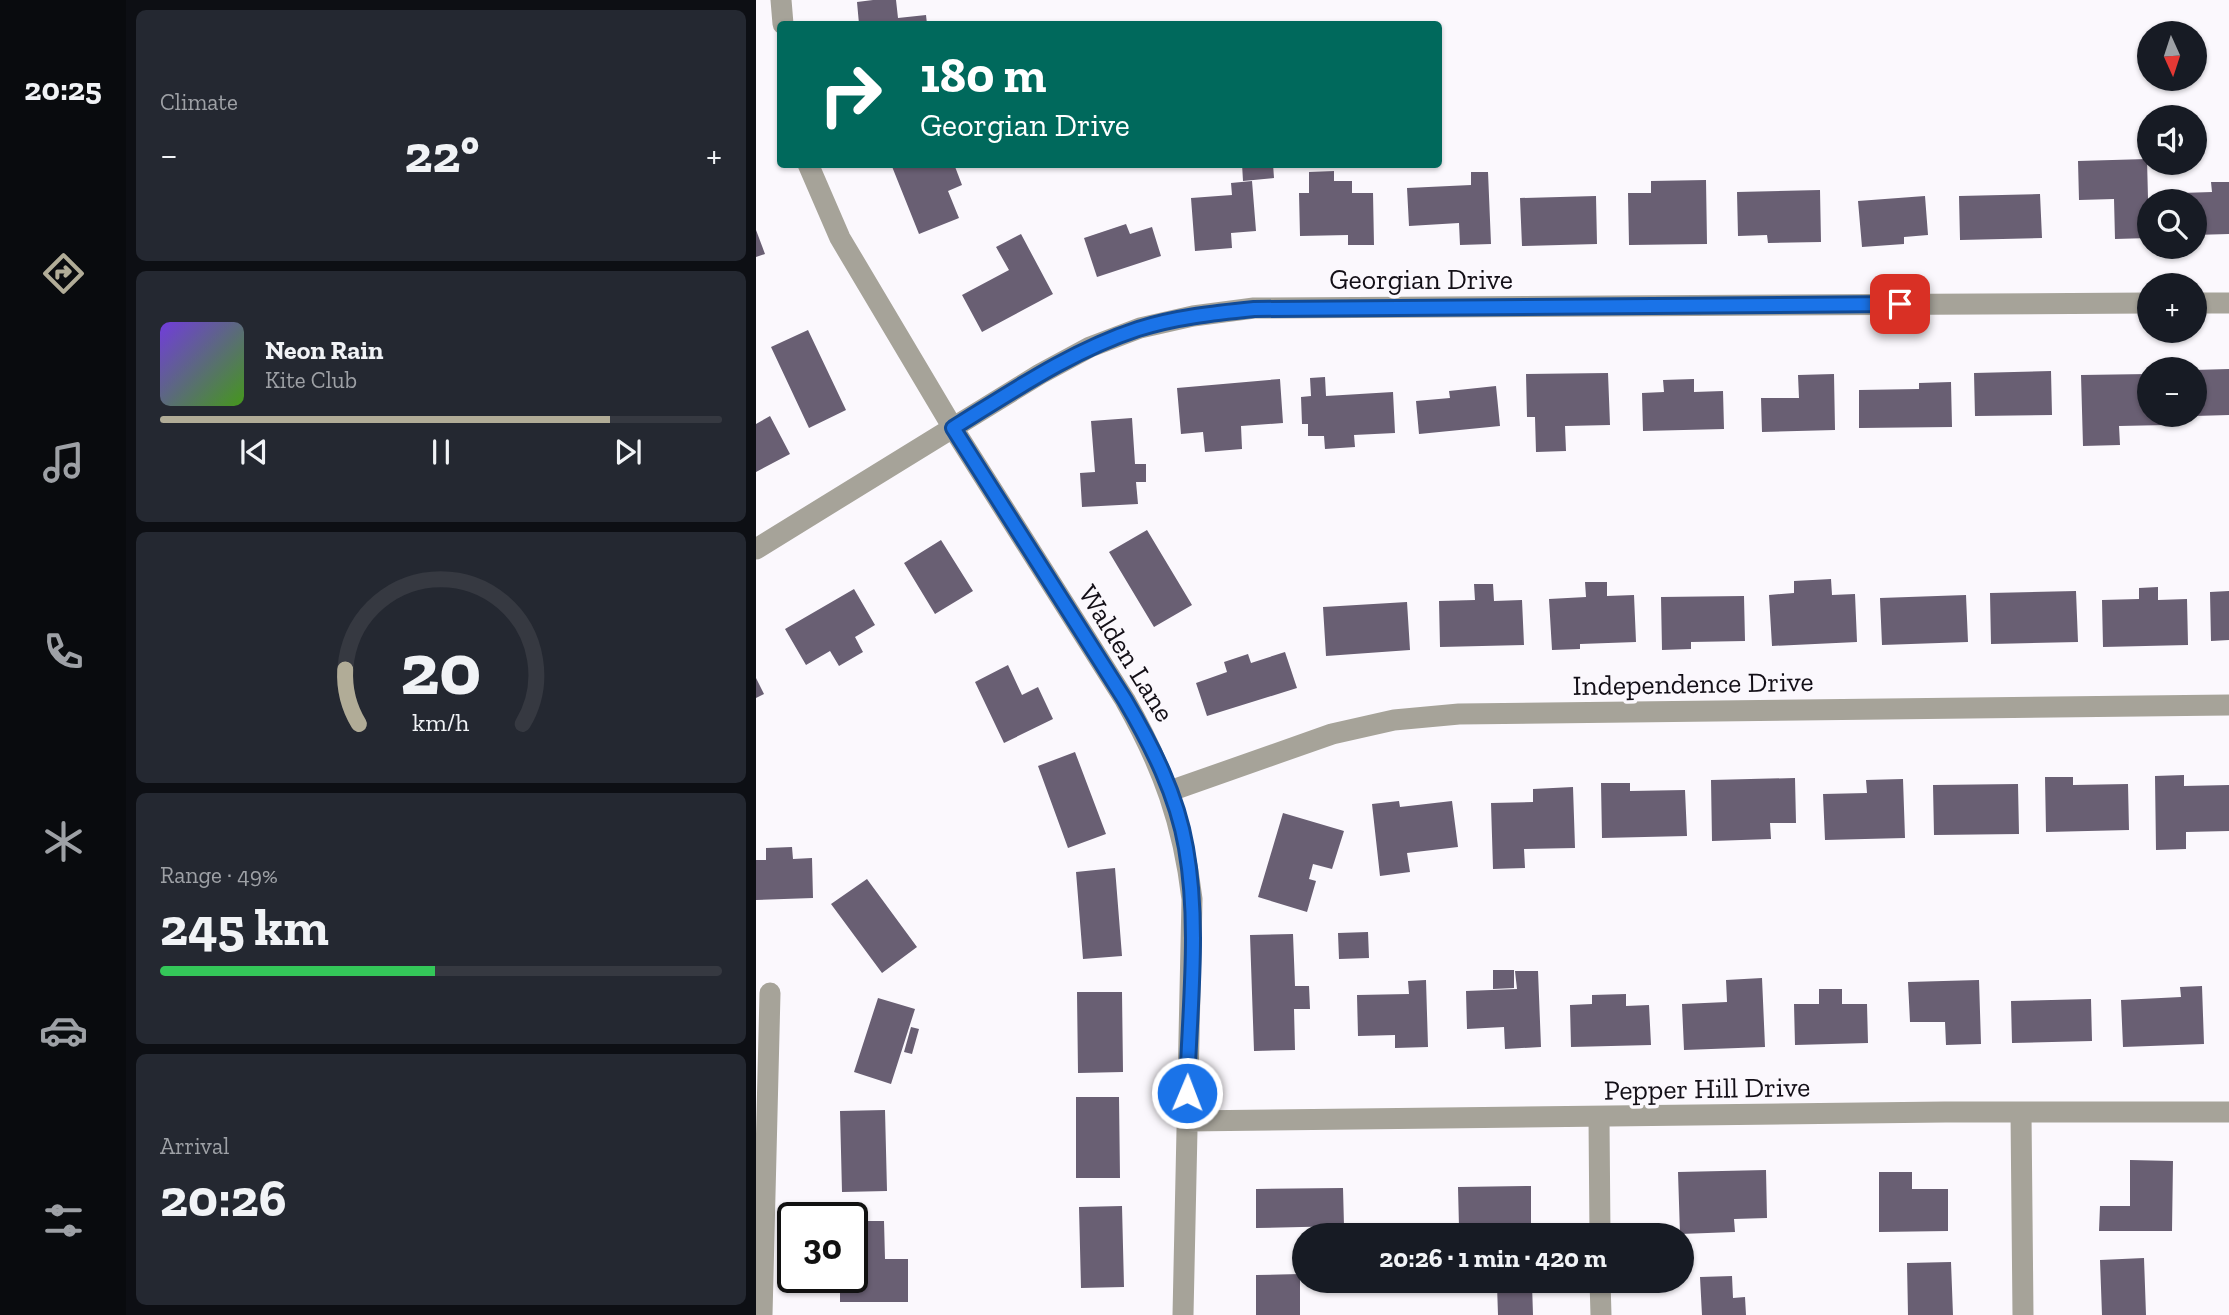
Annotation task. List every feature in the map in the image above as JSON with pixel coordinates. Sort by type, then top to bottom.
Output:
[{"type":"street","points":[[781,0],[783,21]]},
{"type":"street","name":"Walden Lane","points":[[810,168],[839,238],[953,428],[1125,700],[1151,745],[1170,791],[1186,846],[1192,899],[1183,1315]]},
{"type":"street","name":"Georgian Drive","points":[[756,549],[1040,373],[1090,347],[1140,328],[1193,316],[1254,309],[2137,303]]},
{"type":"street","points":[[2207,303],[2229,303]]},
{"type":"street","name":"Independence Drive","points":[[1170,791],[1332,734],[1394,720],[1458,714],[2229,705]]},
{"type":"street","points":[[762,1315],[770,993]]},
{"type":"street","name":"Pepper Hill Drive","points":[[1186,1121],[2229,1112]]},
{"type":"street","points":[[2021,1113],[2023,1315]]},
{"type":"street","points":[[1600,1118],[1600,1223]]},
{"type":"street","points":[[1601,1293],[1601,1315]]},
{"type":"building","points":[[896,0],[898,18],[926,15],[927,21],[859,21],[857,2]]},
{"type":"building","points":[[2137,159],[2137,175],[2147,175],[2148,189],[2137,189],[2137,238],[2115,239],[2114,199],[2079,200],[2078,161]]},
{"type":"building","points":[[893,168],[956,168],[962,185],[948,191],[959,218],[919,234]]},
{"type":"building","points":[[1242,168],[1273,168],[1274,178],[1243,181]]},
{"type":"building","points":[[1334,171],[1334,181],[1352,181],[1352,193],[1373,193],[1374,245],[1348,245],[1348,235],[1300,236],[1299,193],[1309,193],[1309,172]]},
{"type":"building","points":[[1471,172],[1488,172],[1491,244],[1460,245],[1459,223],[1409,226],[1407,188],[1471,185]]},
{"type":"building","points":[[1706,180],[1707,244],[1629,245],[1628,193],[1651,193],[1651,181]]},
{"type":"building","points":[[1252,181],[1256,231],[1231,233],[1232,248],[1195,251],[1191,198],[1232,195],[1231,183]]},
{"type":"building","points":[[2211,182],[2229,182],[2229,234],[2207,235],[2207,192],[2212,192]]},
{"type":"building","points":[[1820,190],[1821,242],[1768,243],[1767,235],[1738,236],[1737,192]]},
{"type":"building","points":[[2040,194],[2042,238],[1960,240],[1959,196]]},
{"type":"building","points":[[1596,196],[1597,244],[1522,246],[1520,198]]},
{"type":"building","points":[[1925,196],[1928,235],[1904,237],[1904,244],[1862,247],[1858,201]]},
{"type":"building","points":[[1126,224],[1130,234],[1152,227],[1161,256],[1097,277],[1084,238]]},
{"type":"building","points":[[756,230],[765,254],[756,257]]},
{"type":"building","points":[[1021,234],[1053,294],[982,332],[962,295],[1009,270],[996,247]]},
{"type":"building","points":[[808,330],[846,410],[809,428],[771,347]]},
{"type":"building","points":[[2229,369],[2229,415],[2207,416],[2207,370]]},
{"type":"building","points":[[2051,371],[2052,415],[1975,416],[1974,373]]},
{"type":"building","points":[[1608,373],[1610,425],[1565,426],[1566,451],[1536,452],[1535,417],[1527,417],[1526,374]]},
{"type":"building","points":[[1834,374],[1835,430],[1762,432],[1761,398],[1799,398],[1798,375]]},
{"type":"building","points":[[2137,374],[2137,426],[2119,426],[2120,445],[2083,446],[2081,375]]},
{"type":"building","points":[[1325,377],[1326,396],[1393,392],[1395,433],[1354,435],[1355,447],[1325,449],[1324,436],[1308,436],[1308,424],[1302,424],[1301,397],[1311,396],[1310,378]]},
{"type":"building","points":[[1280,379],[1283,423],[1241,426],[1242,449],[1205,452],[1203,432],[1181,434],[1177,388]]},
{"type":"building","points":[[1694,379],[1694,392],[1723,391],[1724,429],[1643,431],[1642,393],[1664,392],[1663,380]]},
{"type":"building","points":[[1951,382],[1952,427],[1859,428],[1859,390],[1919,389],[1919,383]]},
{"type":"building","points":[[1496,386],[1500,426],[1419,434],[1416,401],[1450,398],[1449,391]]},
{"type":"building","points":[[770,416],[790,454],[756,472],[756,424]]},
{"type":"building","points":[[1132,418],[1135,464],[1146,464],[1146,482],[1136,482],[1138,504],[1082,507],[1080,473],[1095,472],[1091,421]]},
{"type":"building","points":[[1147,530],[1192,605],[1154,627],[1109,552]]},
{"type":"building","points":[[941,540],[973,591],[935,614],[904,563]]},
{"type":"building","points":[[1831,579],[1832,595],[1855,594],[1857,642],[1772,646],[1769,595],[1794,593],[1794,581]]},
{"type":"building","points":[[1585,582],[1607,582],[1607,596],[1634,595],[1636,642],[1580,644],[1580,649],[1552,650],[1549,599],[1586,597]]},
{"type":"building","points":[[1474,584],[1493,584],[1494,601],[1522,600],[1524,645],[1440,647],[1439,601],[1475,600]]},
{"type":"building","points":[[2158,587],[2158,600],[2187,599],[2188,645],[2103,647],[2102,600],[2139,599],[2139,588]]},
{"type":"building","points":[[854,589],[875,625],[855,637],[863,652],[839,666],[830,651],[806,665],[785,629]]},
{"type":"building","points":[[2076,591],[2078,642],[1991,644],[1990,593]]},
{"type":"building","points":[[2229,591],[2229,640],[2211,641],[2210,592]]},
{"type":"building","points":[[1966,595],[1968,642],[1882,645],[1880,598]]},
{"type":"building","points":[[1744,596],[1745,641],[1691,642],[1691,649],[1662,650],[1661,597]]},
{"type":"building","points":[[1407,602],[1410,650],[1326,656],[1323,607]]},
{"type":"building","points":[[1285,652],[1297,688],[1207,716],[1196,683],[1227,672],[1224,662],[1248,654],[1251,663]]},
{"type":"building","points":[[1008,665],[1022,695],[1038,687],[1053,719],[1004,743],[975,682]]},
{"type":"building","points":[[756,678],[764,694],[756,698]]},
{"type":"building","points":[[1075,752],[1106,834],[1068,848],[1038,766]]},
{"type":"building","points":[[2184,775],[2184,786],[2229,785],[2229,831],[2186,832],[2186,849],[2156,850],[2155,776]]},
{"type":"building","points":[[2045,777],[2073,777],[2073,785],[2128,784],[2129,830],[2046,832]]},
{"type":"building","points":[[1795,778],[1796,823],[1770,823],[1771,839],[1712,841],[1711,780]]},
{"type":"building","points":[[1903,779],[1905,838],[1825,840],[1823,794],[1867,793],[1866,780]]},
{"type":"building","points":[[1601,783],[1630,783],[1630,791],[1685,790],[1687,836],[1602,838]]},
{"type":"building","points":[[2018,784],[2019,834],[1934,835],[1933,785]]},
{"type":"building","points":[[1573,787],[1575,848],[1524,849],[1525,868],[1493,869],[1491,803],[1533,802],[1533,789]]},
{"type":"building","points":[[1399,801],[1400,807],[1452,801],[1458,847],[1407,853],[1410,872],[1380,876],[1372,804]]},
{"type":"building","points":[[1283,813],[1344,831],[1332,869],[1313,864],[1309,879],[1316,881],[1307,912],[1258,897]]},
{"type":"building","points":[[792,847],[793,859],[812,858],[813,898],[756,900],[756,860],[766,860],[766,848]]},
{"type":"building","points":[[1115,868],[1122,956],[1083,959],[1076,872]]},
{"type":"building","points":[[867,879],[917,947],[882,973],[831,904]]},
{"type":"building","points":[[1368,932],[1369,958],[1339,959],[1338,933]]},
{"type":"building","points":[[1293,934],[1295,986],[1309,986],[1310,1009],[1294,1009],[1295,1050],[1254,1051],[1250,935]]},
{"type":"building","points":[[1493,970],[1514,970],[1514,988],[1493,989]]},
{"type":"building","points":[[1515,971],[1538,971],[1541,1047],[1505,1049],[1504,1027],[1467,1029],[1466,991],[1517,989]]},
{"type":"building","points":[[1762,978],[1765,1047],[1684,1050],[1682,1004],[1727,1002],[1726,980]]},
{"type":"building","points":[[1426,980],[1428,1047],[1395,1048],[1395,1035],[1358,1036],[1357,995],[1409,994],[1408,981]]},
{"type":"building","points":[[1979,980],[1981,1044],[1946,1045],[1945,1022],[1910,1022],[1908,982]]},
{"type":"building","points":[[2202,986],[2204,1044],[2123,1047],[2121,1000],[2181,997],[2180,987]]},
{"type":"building","points":[[1819,989],[1842,989],[1842,1004],[1867,1004],[1868,1043],[1795,1045],[1794,1004],[1819,1004]]},
{"type":"building","points":[[1077,992],[1122,992],[1123,1072],[1078,1073]]},
{"type":"building","points":[[1626,994],[1626,1006],[1649,1005],[1651,1045],[1571,1047],[1570,1005],[1592,1004],[1592,995]]},
{"type":"building","points":[[878,998],[915,1009],[891,1084],[854,1072]]},
{"type":"building","points":[[2091,999],[2092,1041],[2012,1043],[2011,1001]]},
{"type":"building","points":[[911,1027],[919,1029],[912,1054],[904,1052]]},
{"type":"building","points":[[1076,1097],[1119,1097],[1120,1178],[1076,1178]]},
{"type":"building","points":[[885,1110],[887,1191],[842,1192],[840,1111]]},
{"type":"building","points":[[2130,1160],[2173,1161],[2172,1231],[2099,1231],[2100,1206],[2130,1206]]},
{"type":"building","points":[[1766,1170],[1767,1218],[1734,1219],[1735,1232],[1694,1233],[1694,1223],[1680,1223],[1678,1172]]},
{"type":"building","points":[[1879,1172],[1912,1172],[1912,1189],[1948,1189],[1948,1231],[1879,1232]]},
{"type":"building","points":[[1531,1186],[1531,1223],[1459,1223],[1458,1187]]},
{"type":"building","points":[[1343,1188],[1344,1223],[1292,1223],[1292,1227],[1256,1228],[1256,1189]]},
{"type":"building","points":[[1122,1206],[1124,1287],[1081,1288],[1079,1207]]},
{"type":"building","points":[[868,1221],[884,1221],[885,1259],[908,1259],[908,1302],[840,1302],[840,1293],[868,1293]]},
{"type":"building","points":[[2144,1258],[2146,1315],[2102,1315],[2100,1260]]},
{"type":"building","points":[[1951,1262],[1953,1315],[1908,1315],[1907,1263]]},
{"type":"building","points":[[1292,1274],[1292,1293],[1300,1293],[1300,1315],[1256,1315],[1256,1275]]},
{"type":"building","points":[[1732,1276],[1733,1298],[1745,1297],[1746,1315],[1702,1315],[1700,1277]]},
{"type":"building","points":[[1497,1293],[1532,1293],[1533,1315],[1498,1315]]},
{"type":"route","points":[[1187,1093],[1192,899],[1186,846],[1170,791],[1151,745],[1125,700],[953,428],[1040,373],[1090,347],[1140,328],[1193,316],[1254,309],[1900,304]]}]
